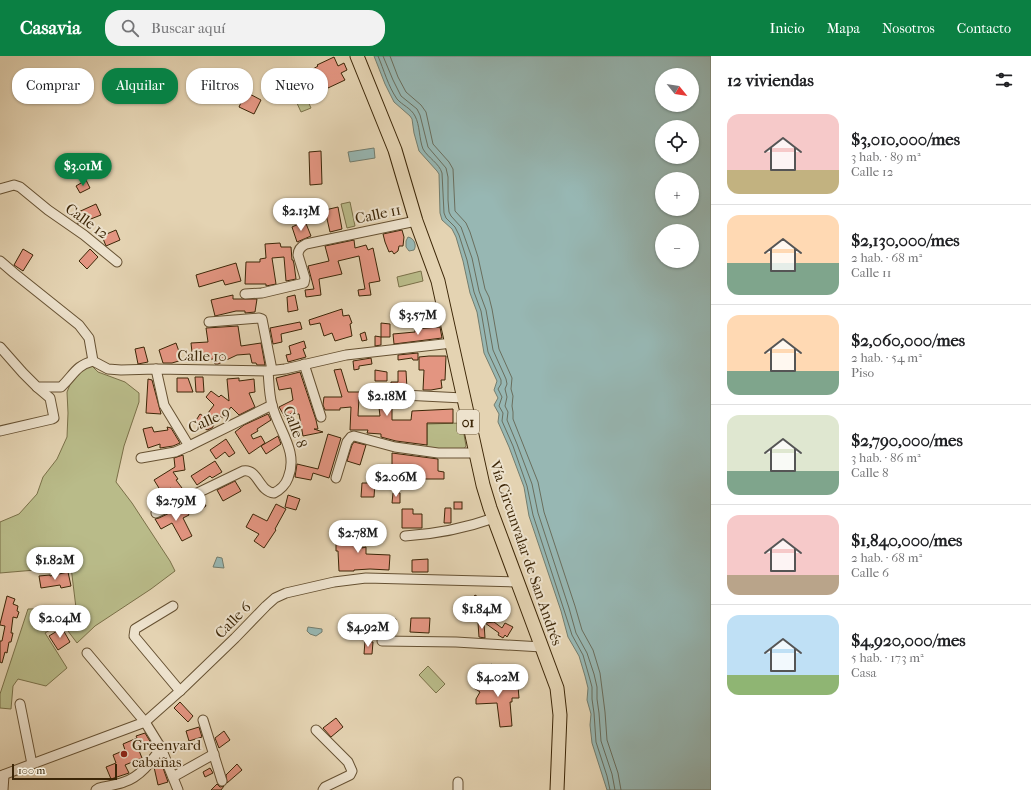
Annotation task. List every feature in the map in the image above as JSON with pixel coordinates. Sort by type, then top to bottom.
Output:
[{"type":"highway","name":"Vía Circunvalar de San Andrés","points":[[356,56],[393,144],[416,220],[438,281],[483,485],[555,683],[560,715],[557,790]]},
{"type":"street","name":"Calle 12","points":[[0,189],[14,185],[20,187],[117,262]]},
{"type":"street","name":"Calle 11","points":[[245,294],[262,293],[304,283],[305,278],[298,252],[302,246],[306,244],[416,220]]},
{"type":"street","points":[[0,261],[79,325],[89,338],[93,361],[85,363],[77,368],[50,398]]},
{"type":"street","name":"Calle 8","points":[[156,513],[243,471],[248,470],[252,472],[267,491],[271,493],[282,487],[290,474],[292,458],[290,449],[272,405],[270,371],[262,319],[209,322]]},
{"type":"street","name":"Calle 10","points":[[93,361],[113,370],[156,369],[270,371],[358,354],[452,343]]},
{"type":"street","points":[[0,347],[23,373],[50,398],[54,416],[52,419],[0,431]]},
{"type":"street","points":[[304,364],[321,417]]},
{"type":"street","name":"Calle 9","points":[[156,369],[164,405],[190,446],[272,405]]},
{"type":"street","points":[[38,387],[61,387]]},
{"type":"street","points":[[383,394],[463,398]]},
{"type":"street","points":[[336,478],[347,442],[350,437],[354,436],[395,446],[438,453],[475,453]]},
{"type":"street","points":[[141,458],[175,452],[190,446]]},
{"type":"street","points":[[405,536],[430,535],[450,532],[471,527],[494,518]]},
{"type":"street","name":"Calle 6","points":[[2,776],[145,722],[180,691],[266,606],[275,598],[286,593],[334,582],[366,578],[517,582]]},
{"type":"street","points":[[172,606],[135,630],[134,636],[180,691]]},
{"type":"street","points":[[382,641],[456,642],[542,647]]},
{"type":"street","points":[[87,653],[145,722],[161,748],[178,790]]},
{"type":"street","points":[[20,704],[32,764]]},
{"type":"street","points":[[203,720],[222,780]]},
{"type":"street","points":[[316,730],[348,762],[352,771],[350,775],[325,787],[323,790]]},
{"type":"street","points":[[96,790],[123,783],[131,779],[144,768],[161,748]]},
{"type":"street","points":[[173,777],[214,754]]},
{"type":"street","points":[[2,776],[3,790]]},
{"type":"green space","points":[[297,104],[309,104],[311,108],[301,112]]},
{"type":"green space","points":[[350,202],[355,226],[347,228],[341,204]]},
{"type":"green space","points":[[421,271],[423,281],[399,287],[397,277]]},
{"type":"green space","points":[[89,363],[98,372],[125,382],[139,393],[139,402],[124,446],[116,482],[132,503],[175,571],[151,589],[95,626],[77,643],[62,623],[45,633],[67,668],[46,686],[18,679],[13,686],[11,709],[0,708],[0,694],[28,609],[76,608],[71,567],[0,573],[0,522],[19,514],[37,494],[43,477],[57,459],[67,437],[67,392],[73,377]]},
{"type":"green space","points":[[462,423],[466,446],[463,450],[427,448],[427,424]]},
{"type":"green space","points":[[428,666],[445,684],[436,693],[419,675]]},
{"type":"water","points":[[374,56],[711,56],[711,790],[607,790],[592,743],[590,725],[591,714],[587,700],[588,688],[585,676],[579,656],[568,637],[561,611],[529,516],[524,487],[498,422],[499,414],[494,405],[498,398],[494,390],[497,381],[484,353],[477,312],[470,293],[456,237],[452,229],[442,220],[440,213],[439,174],[419,151],[412,119],[394,102]]},
{"type":"water","points":[[374,148],[375,158],[350,162],[348,152]]},
{"type":"water","points":[[408,237],[414,242],[414,250],[409,251],[406,247]]},
{"type":"water","points":[[217,557],[222,558],[224,568],[213,567]]},
{"type":"water","points":[[308,627],[322,629],[322,632],[316,636],[310,634],[307,631]]},
{"type":"water","points":[[492,664],[498,670],[497,674],[494,675],[488,668],[489,665]]},
{"type":"building","points":[[334,57],[338,66],[344,63],[347,70],[341,73],[345,80],[328,88],[328,68],[315,68],[318,66],[317,65]]},
{"type":"building","points":[[253,96],[261,100],[254,114],[239,107],[240,104],[253,104]]},
{"type":"building","points":[[321,151],[322,184],[310,185],[309,152]]},
{"type":"building","points":[[86,180],[90,188],[80,193],[76,186]]},
{"type":"building","points":[[96,204],[101,215],[78,224],[74,214]]},
{"type":"building","points":[[338,207],[342,229],[330,232],[325,210]]},
{"type":"building","points":[[305,221],[311,236],[297,242],[292,227]]},
{"type":"building","points":[[116,230],[120,240],[106,246],[102,236]]},
{"type":"building","points":[[402,230],[404,237],[403,246],[399,246],[398,251],[394,254],[392,251],[389,252],[383,234]]},
{"type":"building","points":[[354,240],[355,248],[366,245],[368,250],[373,248],[380,281],[369,283],[371,295],[359,296],[358,290],[365,289],[359,256],[338,261],[342,274],[319,279],[321,295],[306,297],[305,290],[314,289],[308,266],[329,261],[325,246]]},
{"type":"building","points":[[280,243],[281,247],[291,247],[296,279],[286,281],[284,257],[272,258],[276,284],[266,286],[266,284],[245,284],[246,262],[260,262],[260,259],[266,258],[265,244]]},
{"type":"building","points":[[23,249],[33,255],[23,271],[14,265]]},
{"type":"building","points":[[90,249],[98,257],[87,269],[79,261]]},
{"type":"building","points":[[236,263],[241,281],[225,285],[223,280],[199,287],[196,275]]},
{"type":"building","points":[[233,295],[233,299],[257,299],[255,312],[245,313],[245,311],[236,311],[215,316],[211,300]]},
{"type":"building","points":[[295,295],[298,310],[288,312],[287,297]]},
{"type":"building","points":[[342,309],[343,316],[349,315],[352,323],[350,324],[352,336],[335,341],[332,333],[324,336],[320,323],[310,325],[309,320]]},
{"type":"building","points":[[300,322],[302,329],[281,334],[282,342],[273,344],[270,328]]},
{"type":"building","points":[[381,323],[390,324],[390,337],[381,337]]},
{"type":"building","points":[[238,326],[241,346],[261,343],[265,365],[257,365],[256,363],[252,363],[250,354],[237,355],[218,364],[215,364],[213,359],[193,362],[191,343],[208,342],[206,328]]},
{"type":"building","points":[[440,327],[442,338],[394,344],[393,334],[415,332],[415,329]]},
{"type":"building","points":[[365,332],[367,340],[362,341],[360,334]]},
{"type":"building","points":[[375,336],[381,337],[381,345],[375,346]]},
{"type":"building","points":[[304,341],[306,348],[303,349],[306,357],[288,362],[286,355],[291,354],[289,346]]},
{"type":"building","points":[[176,343],[182,360],[172,363],[163,363],[159,350]]},
{"type":"building","points":[[144,347],[148,362],[138,364],[135,349]]},
{"type":"building","points":[[418,353],[418,360],[413,360],[412,358],[398,360],[398,355]]},
{"type":"building","points":[[446,356],[445,380],[441,380],[442,388],[423,390],[424,370],[419,370],[419,357]]},
{"type":"building","points":[[371,358],[372,364],[359,366],[359,369],[354,370],[353,361]]},
{"type":"building","points":[[341,369],[348,392],[362,392],[362,398],[359,397],[358,416],[380,416],[378,399],[409,401],[409,407],[392,408],[392,420],[411,420],[412,411],[453,409],[453,423],[427,423],[427,445],[396,441],[381,437],[381,434],[367,433],[368,430],[350,430],[351,407],[340,408],[340,410],[325,410],[323,405],[324,397],[342,397],[334,370]]},
{"type":"building","points":[[375,370],[387,372],[387,381],[375,381]]},
{"type":"building","points":[[398,371],[406,371],[407,389],[391,388],[391,382],[398,382]]},
{"type":"building","points":[[300,372],[316,420],[318,429],[314,429],[323,432],[303,436],[299,414],[296,414],[295,411],[285,417],[279,407],[293,400],[291,388],[279,390],[276,378]]},
{"type":"building","points":[[195,377],[203,377],[204,392],[196,392]]},
{"type":"building","points":[[177,378],[188,378],[193,392],[177,392]]},
{"type":"building","points":[[239,378],[239,381],[254,379],[255,392],[249,393],[255,407],[239,415],[231,407],[223,418],[220,416],[212,428],[207,430],[195,422],[200,414],[205,417],[214,405],[206,397],[211,391],[219,397],[221,395],[229,401],[227,379]]},
{"type":"building","points":[[148,379],[152,380],[161,414],[146,413]]},
{"type":"building","points":[[268,414],[271,420],[251,435],[253,439],[261,436],[265,443],[249,454],[235,432],[244,425]]},
{"type":"building","points":[[152,427],[154,432],[168,430],[167,427],[171,428],[180,443],[173,446],[160,448],[160,444],[148,448],[143,429]]},
{"type":"building","points":[[328,434],[341,438],[329,478],[313,473],[311,480],[295,477],[297,464],[318,469]]},
{"type":"building","points":[[278,436],[281,444],[266,454],[261,446]]},
{"type":"building","points":[[226,439],[235,453],[229,457],[225,452],[216,459],[210,450]]},
{"type":"building","points":[[354,442],[366,445],[360,465],[347,461]]},
{"type":"building","points":[[392,453],[438,459],[438,471],[444,472],[444,479],[405,479],[405,471],[392,471]]},
{"type":"building","points":[[183,455],[185,470],[173,472],[178,479],[176,480],[182,488],[175,494],[171,488],[162,493],[154,480],[175,467],[174,458]]},
{"type":"building","points":[[215,461],[222,472],[212,478],[210,476],[197,485],[191,476]]},
{"type":"building","points":[[235,481],[241,491],[223,501],[217,490]]},
{"type":"building","points":[[362,483],[375,483],[374,497],[361,497]]},
{"type":"building","points":[[393,493],[400,493],[400,503],[392,503]]},
{"type":"building","points":[[288,495],[300,499],[296,510],[285,507]]},
{"type":"building","points":[[201,498],[206,506],[200,510],[194,501]]},
{"type":"building","points":[[454,502],[462,502],[462,509],[454,509]]},
{"type":"building","points":[[276,504],[286,509],[275,529],[276,530],[264,548],[254,541],[259,534],[246,527],[253,514],[267,521]]},
{"type":"building","points":[[184,506],[189,515],[183,518],[192,536],[182,541],[172,523],[161,529],[155,519]]},
{"type":"building","points":[[445,508],[451,508],[451,523],[444,523]]},
{"type":"building","points":[[402,509],[413,509],[413,514],[422,514],[422,528],[402,528]]},
{"type":"building","points":[[339,530],[352,532],[351,534],[361,534],[362,548],[366,547],[366,554],[390,555],[389,570],[370,569],[339,571],[338,551],[336,551],[336,544]]},
{"type":"building","points":[[428,559],[428,572],[412,572],[412,560]]},
{"type":"building","points":[[68,572],[71,586],[61,588],[60,585],[41,588],[39,576],[50,576]]},
{"type":"building","points":[[475,595],[487,603],[484,607],[486,608],[479,618],[465,609]]},
{"type":"building","points":[[7,596],[15,599],[13,604],[18,606],[17,611],[19,612],[17,618],[13,617],[11,633],[13,633],[11,642],[9,642],[7,653],[5,652],[2,663],[0,662],[0,641],[2,641],[5,626],[0,624]]},
{"type":"building","points":[[387,618],[396,619],[395,635],[386,635]]},
{"type":"building","points":[[411,618],[430,618],[429,633],[410,632]]},
{"type":"building","points":[[494,622],[502,628],[505,623],[513,627],[507,637],[505,635],[503,638],[498,635],[499,633],[485,623]]},
{"type":"building","points":[[478,623],[484,623],[485,638],[479,637]]},
{"type":"building","points":[[62,628],[70,642],[58,650],[49,636]]},
{"type":"building","points":[[365,641],[373,642],[372,654],[364,654]]},
{"type":"building","points":[[483,675],[493,683],[504,683],[503,686],[518,686],[519,698],[512,698],[512,702],[510,702],[512,726],[500,727],[497,703],[476,704],[476,699],[480,692],[474,688]]},
{"type":"building","points":[[180,702],[193,716],[188,722],[174,708]]},
{"type":"building","points":[[336,718],[343,727],[331,737],[323,728]]},
{"type":"building","points":[[199,727],[202,737],[189,741],[186,731]]},
{"type":"building","points":[[224,731],[230,740],[219,748],[215,738]]},
{"type":"building","points":[[145,733],[151,743],[138,748],[142,758],[125,765],[129,773],[111,779],[106,767],[116,763],[113,755],[125,750],[123,744],[137,738],[136,736]]},
{"type":"building","points":[[237,764],[242,770],[227,783],[226,775]]},
{"type":"building","points":[[162,765],[168,782],[158,785],[154,767]]},
{"type":"building","points":[[210,768],[213,773],[205,777],[203,772]]},
{"type":"building","points":[[217,784],[220,787],[224,786],[221,790],[211,790]]},
{"type":"place","name":"Greenyard cabañas","points":[[124,754]]}]
